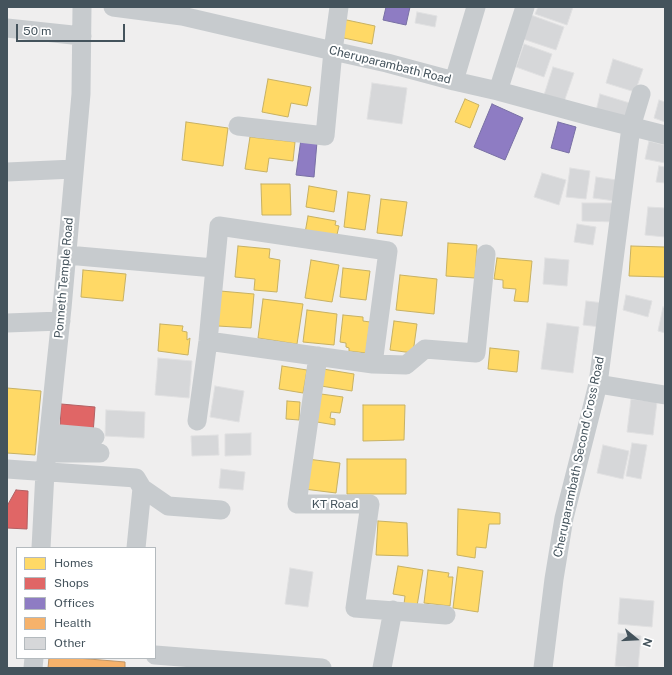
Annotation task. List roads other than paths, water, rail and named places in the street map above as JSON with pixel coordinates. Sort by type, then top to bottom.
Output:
[{"type":"street","name":"Ponneth Temple Road","points":[[41,547],[45,472],[61,321],[81,94],[82,7]]},
{"type":"street","name":"Cheruparambath Road","points":[[113,7],[183,11],[264,39],[416,66],[454,81],[498,91],[665,135]]},
{"type":"street","points":[[238,126],[325,136],[333,51],[339,7]]},
{"type":"street","points":[[454,81],[476,7]]},
{"type":"street","points":[[498,91],[525,7]]},
{"type":"street","points":[[7,28],[82,36]]},
{"type":"street","name":"Cheruparambath Second Cross Road","points":[[542,668],[564,518],[598,384],[631,127],[641,94]]},
{"type":"street","points":[[7,172],[74,168]]},
{"type":"street","points":[[197,421],[208,341],[219,226],[388,251],[373,364]]},
{"type":"street","points":[[208,341],[373,364],[406,365],[425,349],[476,353],[486,254]]},
{"type":"street","points":[[67,255],[214,268]]},
{"type":"street","points":[[7,323],[61,321]]},
{"type":"street","name":"KT Road","points":[[318,356],[297,504],[370,504],[355,608],[393,610]]},
{"type":"street","points":[[598,384],[665,395]]},
{"type":"street","points":[[47,453],[98,445],[49,433]]},
{"type":"street","points":[[7,469],[136,478],[142,488],[168,506],[221,510]]},
{"type":"street","points":[[136,547],[142,488]]},
{"type":"street","points":[[382,668],[393,610],[446,615]]},
{"type":"street","points":[[156,655],[222,664],[322,668]]}]
